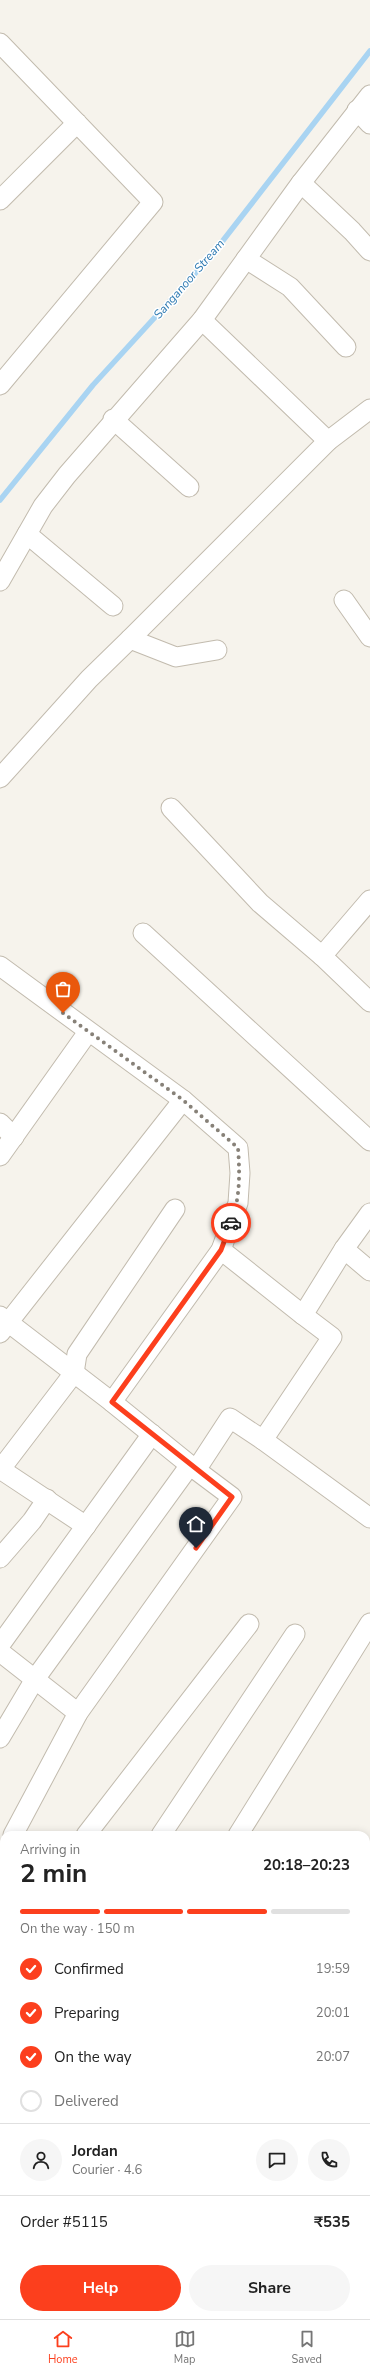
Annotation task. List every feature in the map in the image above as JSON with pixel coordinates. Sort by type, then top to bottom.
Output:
[{"type":"street","points":[[0,43],[153,202],[0,385]]},
{"type":"street","points":[[0,581],[43,506],[113,419],[202,320],[301,183],[370,95]]},
{"type":"street","points":[[357,110],[370,124]]},
{"type":"street","points":[[2,195],[77,123]]},
{"type":"street","points":[[301,183],[352,231],[370,251]]},
{"type":"street","points":[[246,259],[290,287],[346,347]]},
{"type":"street","points":[[202,320],[328,441]]},
{"type":"street","points":[[0,778],[89,679],[328,441],[370,409]]},
{"type":"street","points":[[113,419],[189,487]]},
{"type":"street","points":[[27,534],[113,606]]},
{"type":"street","points":[[344,600],[370,637]]},
{"type":"street","points":[[130,639],[176,657],[217,650]]},
{"type":"street","points":[[171,808],[260,903],[322,956],[370,1002]]},
{"type":"street","points":[[322,956],[370,900]]},
{"type":"street","points":[[143,933],[370,1141]]},
{"type":"street","points":[[0,966],[88,1032],[183,1100],[238,1148],[240,1173],[238,1203],[221,1250],[112,1402]]},
{"type":"street","points":[[0,1156],[88,1032]]},
{"type":"street","points":[[15,1831],[78,1713],[232,1497],[193,1468],[74,1373],[3,1323],[183,1100]]},
{"type":"street","points":[[0,1123],[14,1137]]},
{"type":"street","points":[[86,1526],[0,1469],[74,1373],[76,1354],[175,1209]]},
{"type":"street","points":[[303,1315],[344,1249],[370,1213]]},
{"type":"street","points":[[344,1249],[370,1271]]},
{"type":"street","points":[[221,1250],[332,1337],[263,1440]]},
{"type":"street","points":[[0,1738],[35,1679],[230,1418],[263,1440],[370,1518]]},
{"type":"street","points":[[0,1646],[152,1434]]},
{"type":"street","points":[[0,1558],[32,1521],[46,1499]]},
{"type":"street","points":[[240,1831],[370,1623]]},
{"type":"street","points":[[89,1831],[249,1624]]},
{"type":"street","points":[[164,1831],[295,1634]]},
{"type":"street","points":[[0,1652],[78,1713]]},
{"type":"waterway","name":"Sanganoor Stream","points":[[0,500],[93,385],[211,256],[370,51]]},
{"type":"way so far","points":[[63,1013],[183,1100],[238,1148],[240,1173],[238,1203],[231,1223]]},
{"type":"route","points":[[196,1548],[232,1497],[112,1402],[221,1250],[231,1223]]}]
